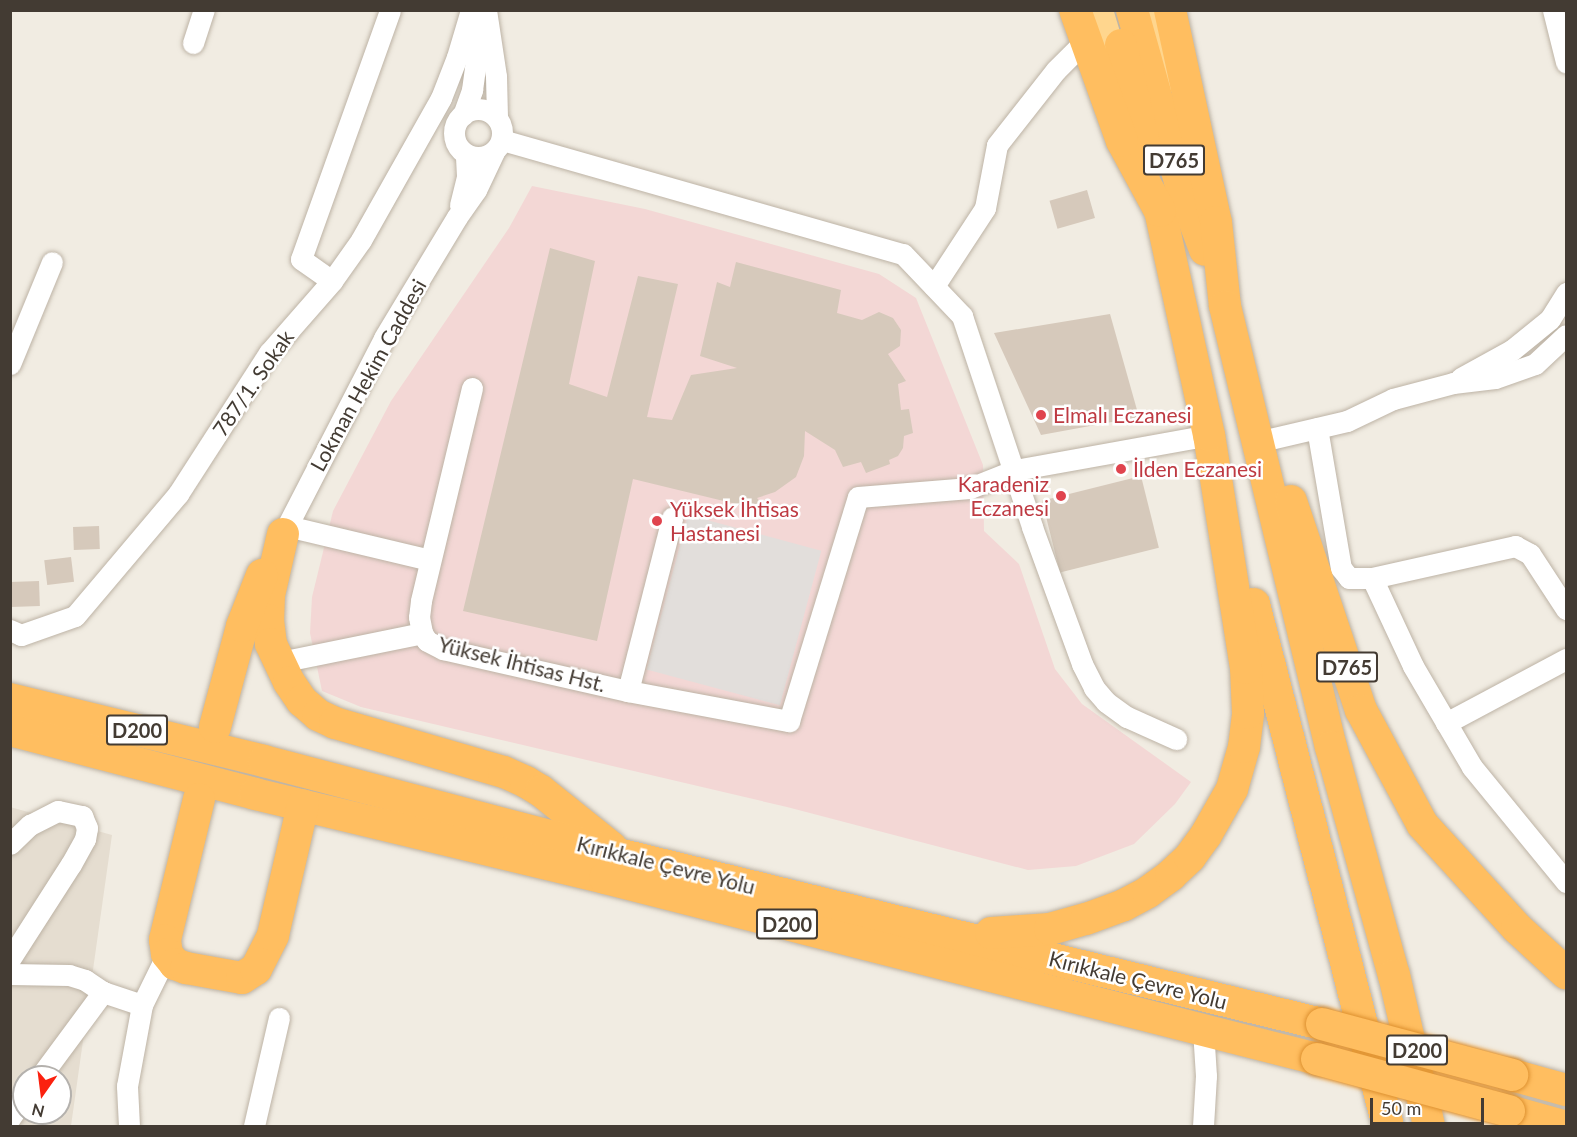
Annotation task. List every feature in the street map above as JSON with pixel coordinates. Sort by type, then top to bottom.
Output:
[{"type":"highway","points":[[1075,10],[1122,141],[1160,211],[1209,435],[1388,1126]]},
{"type":"highway","name":"D765","points":[[1113,10],[1160,211]]},
{"type":"highway","name":"D765","points":[[1132,10],[1181,185],[1226,306],[1361,710],[1422,824],[1517,928],[1566,973]]},
{"type":"highway","points":[[1170,10],[1215,222],[1226,306],[1331,747],[1394,975],[1429,1126]]},
{"type":"highway","points":[[951,934],[1050,929],[1124,905],[1148,892],[1190,857],[1220,814],[1238,774],[1244,747],[1248,701],[1246,668],[1209,435]]},
{"type":"highway","points":[[285,530],[269,595],[271,644],[302,701],[318,715],[354,730],[512,775],[541,791],[618,854]]},
{"type":"highway","points":[[215,727],[249,606],[285,530]]},
{"type":"highway","points":[[229,676],[242,666],[257,662],[280,662]]},
{"type":"highway","name":"Kırıkkale Çevre Yolu","points":[[10,699],[264,761],[618,854],[1323,1024],[1566,1090]]},
{"type":"highway","name":"Kırıkkale Çevre Yolu","points":[[10,730],[303,806],[628,884],[1317,1059],[1563,1126]]},
{"type":"highway","points":[[199,800],[165,940],[167,954],[175,964],[224,977],[242,978],[256,969],[273,935],[303,806]]},
{"type":"main road","points":[[1099,10],[1160,211]]},
{"type":"main road","points":[[1152,10],[1189,145],[1215,222]]},
{"type":"street","points":[[193,43],[204,10]]},
{"type":"street","points":[[332,280],[301,259],[390,10]]},
{"type":"street","name":"787/1. Sokak","points":[[10,630],[21,635],[75,616],[178,494],[269,353],[332,280],[361,240],[428,121],[458,57],[471,10]]},
{"type":"street","points":[[457,217],[467,176],[466,154],[456,141],[459,122],[472,90],[478,58],[482,10]]},
{"type":"street","points":[[457,217],[476,190],[498,146],[501,125],[497,118],[496,76],[486,10]]},
{"type":"street","points":[[1553,10],[1566,62]]},
{"type":"street","points":[[934,286],[985,208],[996,145],[1056,70],[1086,40]]},
{"type":"street","points":[[428,121],[459,122],[474,110],[483,110],[497,118]]},
{"type":"street","points":[[466,154],[481,157],[498,146],[903,254],[962,316],[1054,589],[1094,687],[1106,702],[1127,717],[1176,739]]},
{"type":"street","name":"Lokman Hekim Caddesi","points":[[285,530],[384,338],[457,217]]},
{"type":"street","points":[[10,364],[52,262]]},
{"type":"street","points":[[1453,382],[1512,350],[1550,319],[1566,292]]},
{"type":"street","points":[[1270,439],[1347,421],[1393,399],[1453,382],[1495,378],[1535,364],[1566,335]]},
{"type":"street","name":"Yüksek İhtisas Hst.","points":[[472,388],[418,617],[422,633],[428,640],[443,649],[628,691],[789,721],[858,497],[970,488],[1015,470]]},
{"type":"street","points":[[1317,428],[1341,568],[1349,578],[1372,578],[1515,546],[1530,554],[1566,609]]},
{"type":"street","points":[[1015,470],[1209,435]]},
{"type":"street","points":[[628,691],[672,518]]},
{"type":"street","points":[[285,530],[430,560]]},
{"type":"street","points":[[1372,578],[1413,666],[1472,767],[1566,882]]},
{"type":"street","points":[[280,662],[422,633]]},
{"type":"street","points":[[1446,723],[1566,659]]},
{"type":"street","points":[[10,844],[30,825],[58,810],[70,811],[82,816],[87,828],[86,839],[10,959]]},
{"type":"street","points":[[129,1126],[127,1086],[142,1005],[167,954]]},
{"type":"street","points":[[10,974],[69,975],[85,980],[103,992],[142,1005]]},
{"type":"street","points":[[49,1065],[103,992]]},
{"type":"street","points":[[254,1126],[279,1018]]},
{"type":"street","points":[[1203,1030],[1206,1076],[1203,1126]]},
{"type":"shaded area","name":"Yüksek İhtisas Hastanesi","points":[[532,186],[645,209],[879,274],[916,298],[983,465],[984,531],[1019,564],[1055,669],[1082,704],[1191,782],[1175,804],[1134,844],[1076,866],[1028,870],[787,807],[361,707],[322,691],[310,633],[312,597],[333,511],[391,401],[509,228]]},
{"type":"shaded area","points":[[688,515],[821,551],[780,705],[647,670]]},
{"type":"shaded area","points":[[10,807],[112,835],[72,1119],[72,1065],[12,1065],[12,1125],[71,1126],[11,1126]]},
{"type":"building","points":[[1087,190],[1095,218],[1058,229],[1050,201]]},
{"type":"building","points":[[550,248],[595,261],[569,384],[607,397],[638,276],[678,284],[647,417],[672,420],[691,375],[737,368],[700,356],[717,282],[730,287],[736,262],[841,290],[837,313],[862,320],[879,312],[893,318],[901,330],[900,346],[888,354],[906,381],[898,384],[901,410],[909,409],[913,433],[904,436],[903,448],[898,456],[889,460],[890,464],[866,473],[861,462],[843,467],[835,450],[805,431],[804,456],[796,477],[775,492],[757,498],[769,512],[633,479],[597,641],[463,611]]},
{"type":"building","points":[[1110,314],[1139,417],[1041,435],[994,333]]},
{"type":"building","points":[[1141,476],[1159,548],[1060,572],[1042,501]]},
{"type":"building","points":[[99,526],[100,549],[74,550],[73,527]]},
{"type":"building","points":[[71,557],[74,582],[47,585],[44,560]]},
{"type":"building","points":[[39,581],[40,606],[11,607],[10,582]]},
{"type":"place","name":"Elmalı Eczanesi","points":[[1041,415]]},
{"type":"place","name":"İlden Eczanesi","points":[[1121,469]]},
{"type":"place","name":"Karadeniz Eczanesi","points":[[1061,496]]},
{"type":"place","name":"Yüksek İhtisas Hastanesi","points":[[657,521]]}]
